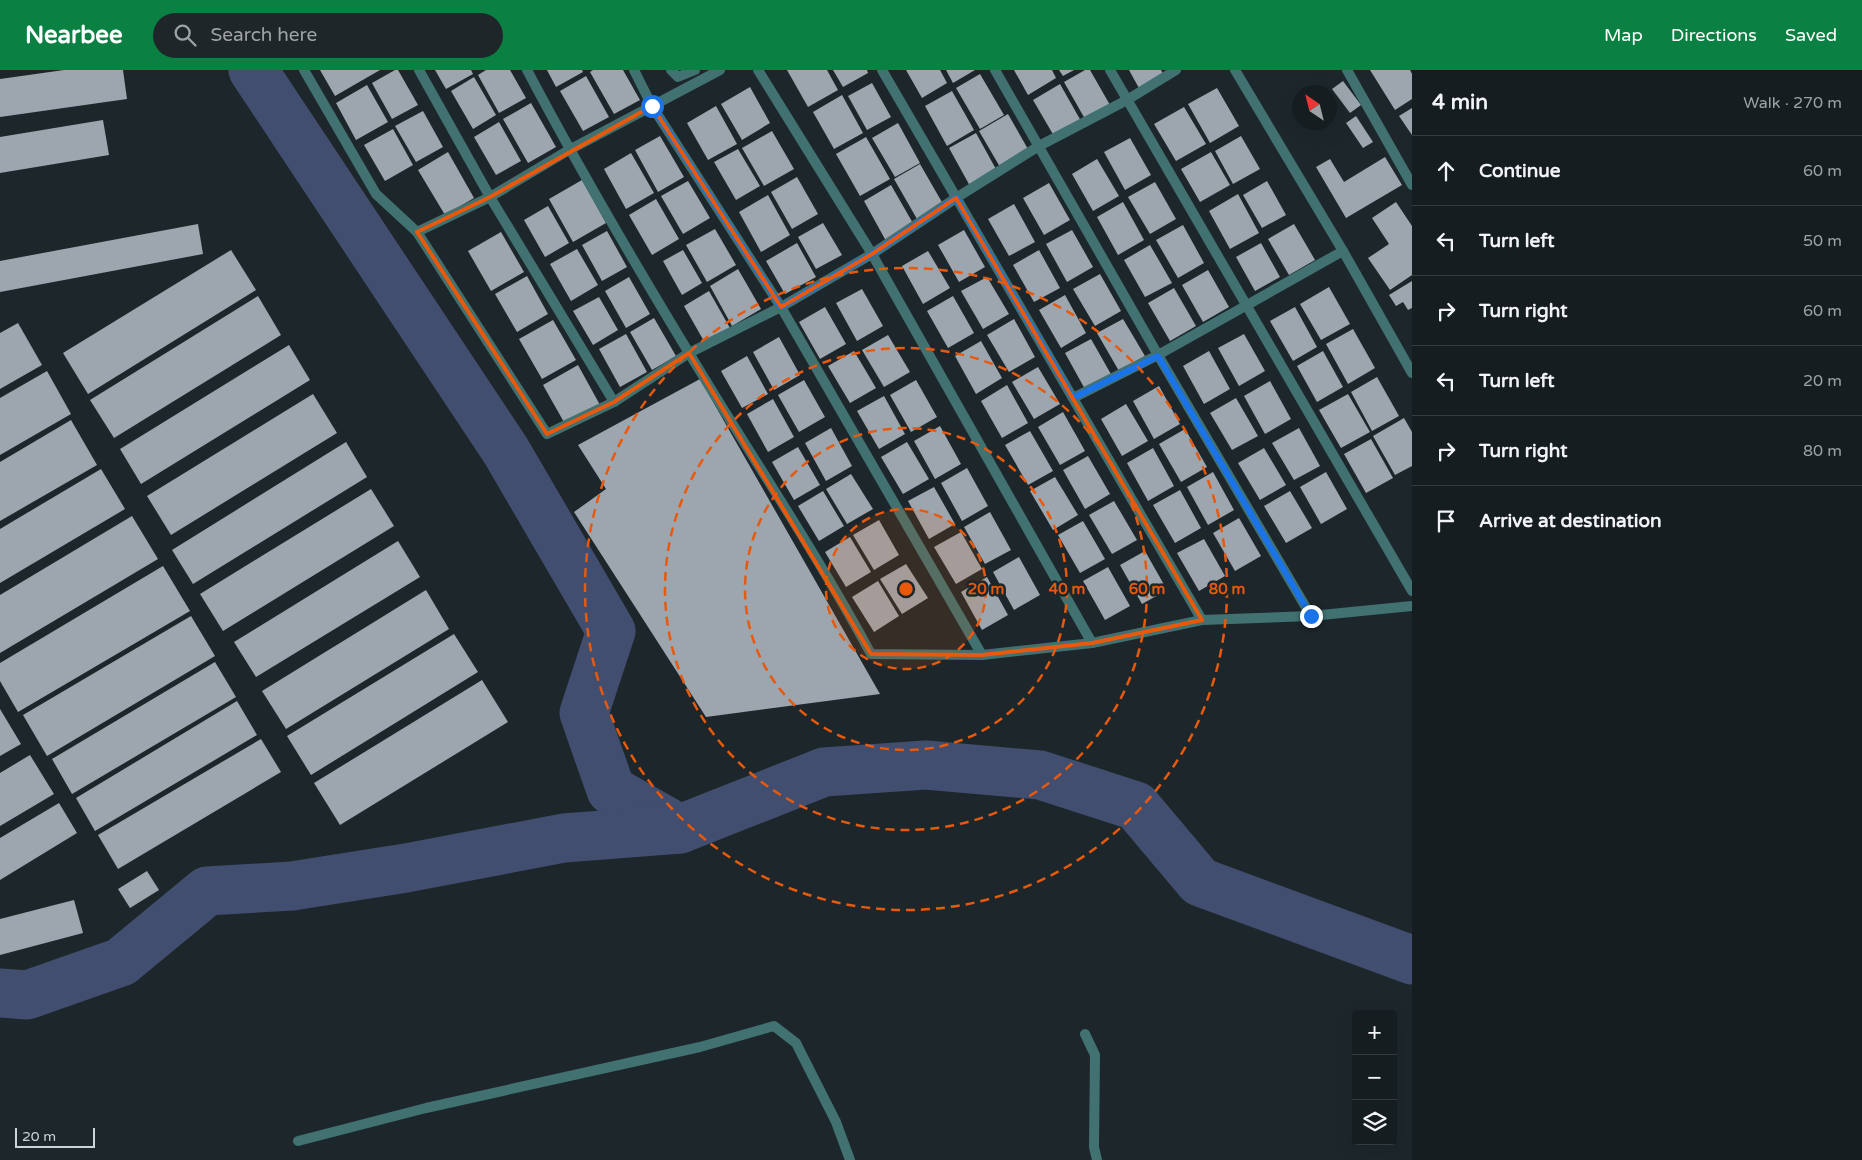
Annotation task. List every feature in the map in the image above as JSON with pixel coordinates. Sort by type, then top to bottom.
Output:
[{"type":"street","points":[[304,70],[376,194],[417,232],[547,434],[614,402],[689,353],[781,307],[872,254],[1039,146],[1127,100],[1176,70]]},
{"type":"street","points":[[419,70],[490,197],[614,402]]},
{"type":"street","points":[[527,70],[569,150],[689,353],[846,608],[871,654],[982,655],[1092,643],[1202,620],[1311,616],[1412,606]]},
{"type":"street","points":[[634,70],[652,106],[781,307],[982,655]]},
{"type":"street","points":[[671,70],[678,77],[695,70]]},
{"type":"street","points":[[417,232],[490,197],[569,150],[720,70]]},
{"type":"street","points":[[758,70],[872,254],[1092,643]]},
{"type":"street","points":[[882,70],[1202,620]]},
{"type":"street","points":[[995,70],[1158,356],[1311,616]]},
{"type":"street","points":[[1110,70],[1412,591]]},
{"type":"street","points":[[1235,70],[1343,251],[1412,373]]},
{"type":"street","points":[[1346,70],[1412,184]]},
{"type":"street","points":[[1073,398],[1158,356],[1343,251]]},
{"type":"street","points":[[298,1141],[426,1108],[700,1047],[774,1026],[796,1043],[836,1122],[850,1160]]},
{"type":"street","points":[[1085,1034],[1095,1055],[1094,1147],[1097,1160]]},
{"type":"highlighted area","points":[[652,106],[781,307],[872,254],[956,198],[1202,620],[1092,643],[982,655],[871,654],[689,353],[614,402],[547,434],[417,232],[490,197]]},
{"type":"building","points":[[64,70],[123,70],[127,99],[0,117],[0,79]]},
{"type":"building","points":[[320,70],[380,70],[335,96]]},
{"type":"building","points":[[398,70],[418,105],[392,119],[372,83]]},
{"type":"building","points":[[435,70],[471,70],[473,74],[446,89]]},
{"type":"building","points":[[486,70],[510,70],[526,98],[499,113],[478,75]]},
{"type":"building","points":[[547,70],[582,70],[583,72],[556,87]]},
{"type":"building","points":[[593,70],[623,70],[640,100],[614,114],[590,72]]},
{"type":"building","points":[[787,70],[827,70],[838,90],[808,107]]},
{"type":"building","points":[[833,70],[867,70],[868,73],[843,87]]},
{"type":"building","points":[[906,70],[940,70],[947,83],[922,98]]},
{"type":"building","points":[[946,70],[975,70],[953,83]]},
{"type":"building","points":[[1014,70],[1052,70],[1056,78],[1028,95]]},
{"type":"building","points":[[1059,70],[1074,70],[1063,76]]},
{"type":"building","points":[[1085,70],[1090,70],[1110,105],[1085,119],[1064,82]]},
{"type":"building","points":[[1129,70],[1161,70],[1164,76],[1140,90]]},
{"type":"building","points":[[1370,70],[1410,70],[1412,74],[1412,99],[1395,110]]},
{"type":"building","points":[[980,74],[1004,115],[980,129],[956,88]]},
{"type":"building","points":[[586,76],[609,117],[583,131],[560,91]]},
{"type":"building","points":[[474,77],[496,115],[473,129],[451,91]]},
{"type":"building","points":[[1343,81],[1361,105],[1350,113],[1337,96],[1337,85]]},
{"type":"building","points":[[872,83],[891,117],[867,130],[848,96]]},
{"type":"building","points":[[1060,84],[1081,121],[1054,136],[1033,100]]},
{"type":"building","points":[[367,85],[388,122],[356,140],[336,103]]},
{"type":"building","points":[[750,87],[770,123],[742,140],[721,104]]},
{"type":"building","points":[[1217,88],[1239,126],[1210,143],[1188,104]]},
{"type":"building","points":[[952,91],[974,130],[947,146],[925,106]]},
{"type":"building","points":[[842,95],[863,133],[834,149],[813,112]]},
{"type":"building","points":[[531,103],[556,147],[528,163],[503,119]]},
{"type":"building","points":[[716,106],[737,144],[708,160],[687,123]]},
{"type":"building","points":[[1184,107],[1206,144],[1176,161],[1154,124]]},
{"type":"building","points":[[1412,108],[1412,135],[1399,116]]},
{"type":"building","points":[[423,111],[443,147],[416,162],[395,126]]},
{"type":"building","points":[[1008,114],[1029,151],[1000,167],[979,131]]},
{"type":"building","points":[[1356,116],[1373,142],[1363,148],[1346,123]]},
{"type":"building","points":[[103,120],[109,155],[0,173],[0,137]]},
{"type":"building","points":[[499,122],[521,161],[496,175],[474,137]]},
{"type":"building","points":[[898,123],[920,163],[895,177],[872,138]]},
{"type":"building","points":[[393,129],[413,165],[385,181],[364,145]]},
{"type":"building","points":[[772,131],[794,169],[764,186],[742,148]]},
{"type":"building","points":[[976,133],[997,171],[970,186],[949,148]]},
{"type":"building","points":[[660,136],[684,177],[658,192],[635,150]]},
{"type":"building","points":[[1241,136],[1260,169],[1233,184],[1215,151]]},
{"type":"building","points":[[866,137],[890,179],[860,196],[836,154]]},
{"type":"building","points":[[1130,138],[1151,175],[1125,190],[1104,152]]},
{"type":"building","points":[[738,149],[760,186],[736,200],[714,162]]},
{"type":"building","points":[[448,152],[474,198],[445,215],[418,170]]},
{"type":"building","points":[[1211,152],[1230,185],[1200,202],[1181,169]]},
{"type":"building","points":[[631,153],[654,193],[626,209],[604,169]]},
{"type":"building","points":[[1385,157],[1402,185],[1346,218],[1316,167],[1330,159],[1344,182]]},
{"type":"building","points":[[1097,159],[1119,196],[1093,211],[1072,174]]},
{"type":"building","points":[[920,164],[943,204],[917,219],[894,179]]},
{"type":"building","points":[[797,177],[818,214],[792,229],[771,192]]},
{"type":"building","points":[[582,180],[606,223],[573,242],[549,199]]},
{"type":"building","points":[[688,181],[710,218],[683,234],[661,196]]},
{"type":"building","points":[[1267,181],[1286,215],[1262,228],[1243,195]]},
{"type":"building","points":[[1155,182],[1176,219],[1150,234],[1128,197]]},
{"type":"building","points":[[1049,183],[1070,220],[1044,235],[1023,198]]},
{"type":"building","points":[[891,185],[914,225],[886,241],[864,201]]},
{"type":"building","points":[[1238,194],[1259,233],[1230,249],[1209,211]]},
{"type":"building","points":[[768,195],[790,235],[761,252],[739,212]]},
{"type":"building","points":[[656,199],[679,239],[652,255],[629,215]]},
{"type":"building","points":[[1123,202],[1144,240],[1118,255],[1097,217]]},
{"type":"building","points":[[1396,202],[1412,226],[1412,275],[1390,290],[1368,258],[1389,244],[1372,218]]},
{"type":"building","points":[[1014,204],[1035,242],[1009,256],[988,219]]},
{"type":"building","points":[[548,206],[569,243],[545,257],[524,220]]},
{"type":"building","points":[[823,223],[842,255],[816,269],[798,237]]},
{"type":"building","points":[[198,224],[203,254],[0,292],[0,261]]},
{"type":"building","points":[[1294,224],[1315,260],[1289,275],[1268,239]]},
{"type":"building","points":[[1183,225],[1204,263],[1178,278],[1156,240]]},
{"type":"building","points":[[715,229],[736,265],[707,282],[686,245]]},
{"type":"building","points":[[964,230],[985,267],[959,282],[938,245]]},
{"type":"building","points":[[1072,230],[1093,267],[1067,282],[1046,244]]},
{"type":"building","points":[[607,231],[627,267],[602,281],[582,245]]},
{"type":"building","points":[[501,232],[524,272],[491,291],[468,251]]},
{"type":"building","points":[[797,243],[816,277],[785,294],[766,261]]},
{"type":"building","points":[[1261,243],[1280,277],[1255,291],[1236,257]]},
{"type":"building","points":[[1150,245],[1172,283],[1145,297],[1124,260]]},
{"type":"building","points":[[577,249],[598,285],[571,301],[550,264]]},
{"type":"building","points":[[231,250],[256,290],[88,394],[63,353]]},
{"type":"building","points":[[683,250],[702,283],[682,295],[663,261]]},
{"type":"building","points":[[1039,250],[1060,288],[1034,302],[1013,265]]},
{"type":"building","points":[[928,251],[950,288],[923,304],[902,266]]},
{"type":"building","points":[[738,269],[761,309],[732,326],[710,286]]},
{"type":"building","points":[[1208,270],[1229,307],[1203,322],[1182,285]]},
{"type":"building","points":[[1100,274],[1121,311],[1095,326],[1073,289]]},
{"type":"building","points":[[527,276],[548,314],[517,332],[495,294]]},
{"type":"building","points":[[629,277],[650,314],[626,328],[605,291]]},
{"type":"building","points":[[987,277],[1009,314],[983,329],[961,291]]},
{"type":"building","points":[[1412,281],[1412,308],[1408,310],[1403,302],[1396,306],[1389,295]]},
{"type":"building","points":[[1329,287],[1350,324],[1321,340],[1300,304]]},
{"type":"building","points":[[1174,288],[1196,326],[1170,341],[1148,303]]},
{"type":"building","points":[[862,289],[883,326],[857,341],[836,303]]},
{"type":"building","points":[[709,291],[730,328],[705,343],[684,306]]},
{"type":"building","points":[[1065,295],[1086,333],[1061,348],[1039,310]]},
{"type":"building","points":[[258,296],[281,335],[114,438],[90,400]]},
{"type":"building","points":[[953,296],[974,333],[948,348],[927,311]]},
{"type":"building","points":[[599,297],[618,330],[593,345],[573,311]]},
{"type":"building","points":[[825,307],[846,344],[820,359],[799,322]]},
{"type":"building","points":[[1295,307],[1317,347],[1293,361],[1270,321]]},
{"type":"building","points":[[654,318],[676,356],[652,370],[630,332]]},
{"type":"building","points":[[1014,319],[1035,357],[1009,372],[987,335]]},
{"type":"building","points":[[1123,319],[1145,356],[1119,371],[1097,333]]},
{"type":"building","points":[[553,320],[576,360],[542,379],[519,339]]},
{"type":"building","points":[[18,323],[42,365],[0,389],[0,333]]},
{"type":"building","points":[[1353,329],[1375,368],[1348,384],[1326,344]]},
{"type":"building","points":[[626,334],[647,372],[620,387],[599,349]]},
{"type":"building","points":[[1244,334],[1265,371],[1239,386],[1218,348]]},
{"type":"building","points":[[888,335],[910,372],[884,387],[862,350]]},
{"type":"building","points":[[779,337],[800,375],[774,390],[753,352]]},
{"type":"building","points":[[1091,339],[1112,376],[1086,391],[1065,353]]},
{"type":"building","points":[[981,341],[1002,378],[976,394],[955,356]]},
{"type":"building","points":[[289,345],[310,380],[141,484],[120,449]]},
{"type":"building","points":[[854,351],[876,388],[850,403],[828,366]]},
{"type":"building","points":[[1209,351],[1230,389],[1204,404],[1183,366]]},
{"type":"building","points":[[1323,351],[1343,387],[1317,402],[1297,366]]},
{"type":"building","points":[[747,356],[768,394],[742,408],[721,371]]},
{"type":"building","points":[[578,365],[600,405],[565,424],[543,385]]},
{"type":"building","points":[[1038,367],[1060,404],[1034,419],[1012,382]]},
{"type":"building","points":[[47,371],[71,414],[0,455],[0,398]]},
{"type":"building","points":[[1377,377],[1399,416],[1372,431],[1351,392]]},
{"type":"building","points":[[700,379],[880,694],[706,717],[574,512],[606,489],[578,445]]},
{"type":"building","points":[[804,380],[825,417],[799,432],[778,395]]},
{"type":"building","points":[[916,380],[937,417],[911,432],[890,395]]},
{"type":"building","points":[[1270,381],[1291,419],[1265,434],[1244,396]]},
{"type":"building","points":[[1007,385],[1028,423],[1002,438],[981,401]]},
{"type":"building","points":[[1159,386],[1180,424],[1154,439],[1133,401]]},
{"type":"building","points":[[313,394],[337,433],[171,535],[147,496]]},
{"type":"building","points":[[1348,394],[1370,432],[1341,448],[1319,410]]},
{"type":"building","points":[[884,396],[905,434],[879,449],[857,411]]},
{"type":"building","points":[[1236,398],[1258,436],[1232,450],[1210,413]]},
{"type":"building","points":[[773,399],[794,437],[768,452],[747,414]]},
{"type":"building","points":[[1126,404],[1148,441],[1122,456],[1101,419]]},
{"type":"building","points":[[1063,412],[1085,451],[1060,465],[1038,427]]},
{"type":"building","points":[[1404,418],[1412,432],[1412,466],[1395,475],[1373,436]]},
{"type":"building","points":[[71,420],[97,465],[0,521],[0,462]]},
{"type":"building","points":[[940,426],[961,464],[935,479],[914,441]]},
{"type":"building","points":[[831,428],[852,466],[826,481],[805,443]]},
{"type":"building","points":[[1299,428],[1320,466],[1294,480],[1272,443]]},
{"type":"building","points":[[1185,429],[1207,467],[1181,482],[1159,444]]},
{"type":"building","points":[[1030,431],[1053,471],[1028,485],[1005,445]]},
{"type":"building","points":[[1371,439],[1393,478],[1366,493],[1344,454]]},
{"type":"building","points":[[346,442],[367,477],[193,584],[172,550]]},
{"type":"building","points":[[907,442],[929,479],[903,494],[881,457]]},
{"type":"building","points":[[798,447],[820,485],[794,500],[772,462]]},
{"type":"building","points":[[1153,448],[1174,486],[1148,501],[1127,463]]},
{"type":"building","points":[[1264,448],[1286,485],[1260,500],[1238,463]]},
{"type":"building","points":[[1088,456],[1110,494],[1085,509],[1063,470]]},
{"type":"building","points":[[967,468],[988,506],[962,521],[941,483]]},
{"type":"building","points":[[101,469],[125,509],[0,583],[0,529]]},
{"type":"building","points":[[1213,472],[1234,510],[1208,525],[1187,487]]},
{"type":"building","points":[[1326,472],[1347,509],[1321,524],[1300,487]]},
{"type":"building","points":[[851,474],[873,509],[847,524],[826,489]]},
{"type":"building","points":[[1055,477],[1078,515],[1053,530],[1030,491]]},
{"type":"building","points":[[934,487],[955,524],[929,539],[908,501]]},
{"type":"building","points":[[371,489],[394,526],[223,631],[200,594]]},
{"type":"building","points":[[1180,490],[1201,528],[1175,543],[1153,505]]},
{"type":"building","points":[[823,491],[844,526],[819,541],[798,506]]},
{"type":"building","points":[[1290,491],[1312,528],[1286,543],[1264,506]]},
{"type":"building","points":[[1114,501],[1137,540],[1112,554],[1089,515]]},
{"type":"building","points":[[990,512],[1011,550],[985,564],[964,527]]},
{"type":"building","points":[[132,516],[158,559],[0,653],[0,595]]},
{"type":"building","points":[[1239,518],[1261,556],[1235,571],[1213,533]]},
{"type":"building","points":[[879,520],[899,555],[874,570],[853,535]]},
{"type":"building","points":[[1083,521],[1105,559],[1080,573],[1058,535]]},
{"type":"building","points":[[961,532],[982,569],[956,584],[934,547]]},
{"type":"building","points":[[850,537],[871,572],[846,587],[825,552]]},
{"type":"building","points":[[1204,539],[1225,576],[1199,591],[1177,553]]},
{"type":"building","points":[[398,541],[420,577],[256,677],[234,642]]},
{"type":"building","points":[[1145,551],[1167,590],[1142,604],[1120,565]]},
{"type":"building","points":[[1019,557],[1040,595],[1014,610],[993,572]]},
{"type":"building","points":[[906,564],[928,598],[902,614],[880,579]]},
{"type":"building","points":[[163,566],[190,611],[18,712],[0,681],[0,663]]},
{"type":"building","points":[[1108,567],[1130,606],[1105,620],[1083,581]]},
{"type":"building","points":[[987,577],[1008,615],[982,630],[961,592]]},
{"type":"building","points":[[878,581],[899,616],[874,632],[852,597]]},
{"type":"building","points":[[426,590],[449,629],[286,729],[262,691]]},
{"type":"building","points":[[191,616],[215,656],[47,756],[23,715]]},
{"type":"building","points":[[454,634],[478,672],[311,775],[287,736]]},
{"type":"building","points":[[215,662],[236,697],[72,794],[52,759]]},
{"type":"building","points":[[482,680],[508,722],[340,825],[314,783]]},
{"type":"building","points":[[237,701],[257,735],[95,831],[76,798]]},
{"type":"building","points":[[0,709],[21,744],[0,756]]},
{"type":"building","points":[[261,739],[281,772],[118,869],[98,835]]},
{"type":"building","points":[[30,755],[54,794],[0,826],[0,773]]},
{"type":"building","points":[[59,803],[77,833],[0,880],[0,838]]},
{"type":"building","points":[[147,871],[159,890],[130,908],[118,889]]},
{"type":"building","points":[[74,900],[83,933],[0,955],[0,919]]},
{"type":"waterway","points":[[253,70],[506,451],[611,631],[584,713],[611,790],[680,829]]},
{"type":"waterway","points":[[0,993],[27,995],[121,962],[207,891],[292,886],[406,868],[564,838],[680,829],[824,772],[926,765],[1040,775],[1136,806],[1200,882],[1412,960]]},
{"type":"route","points":[[652,106],[781,307],[872,254],[956,198],[1073,398],[1158,356],[1311,616]]}]
